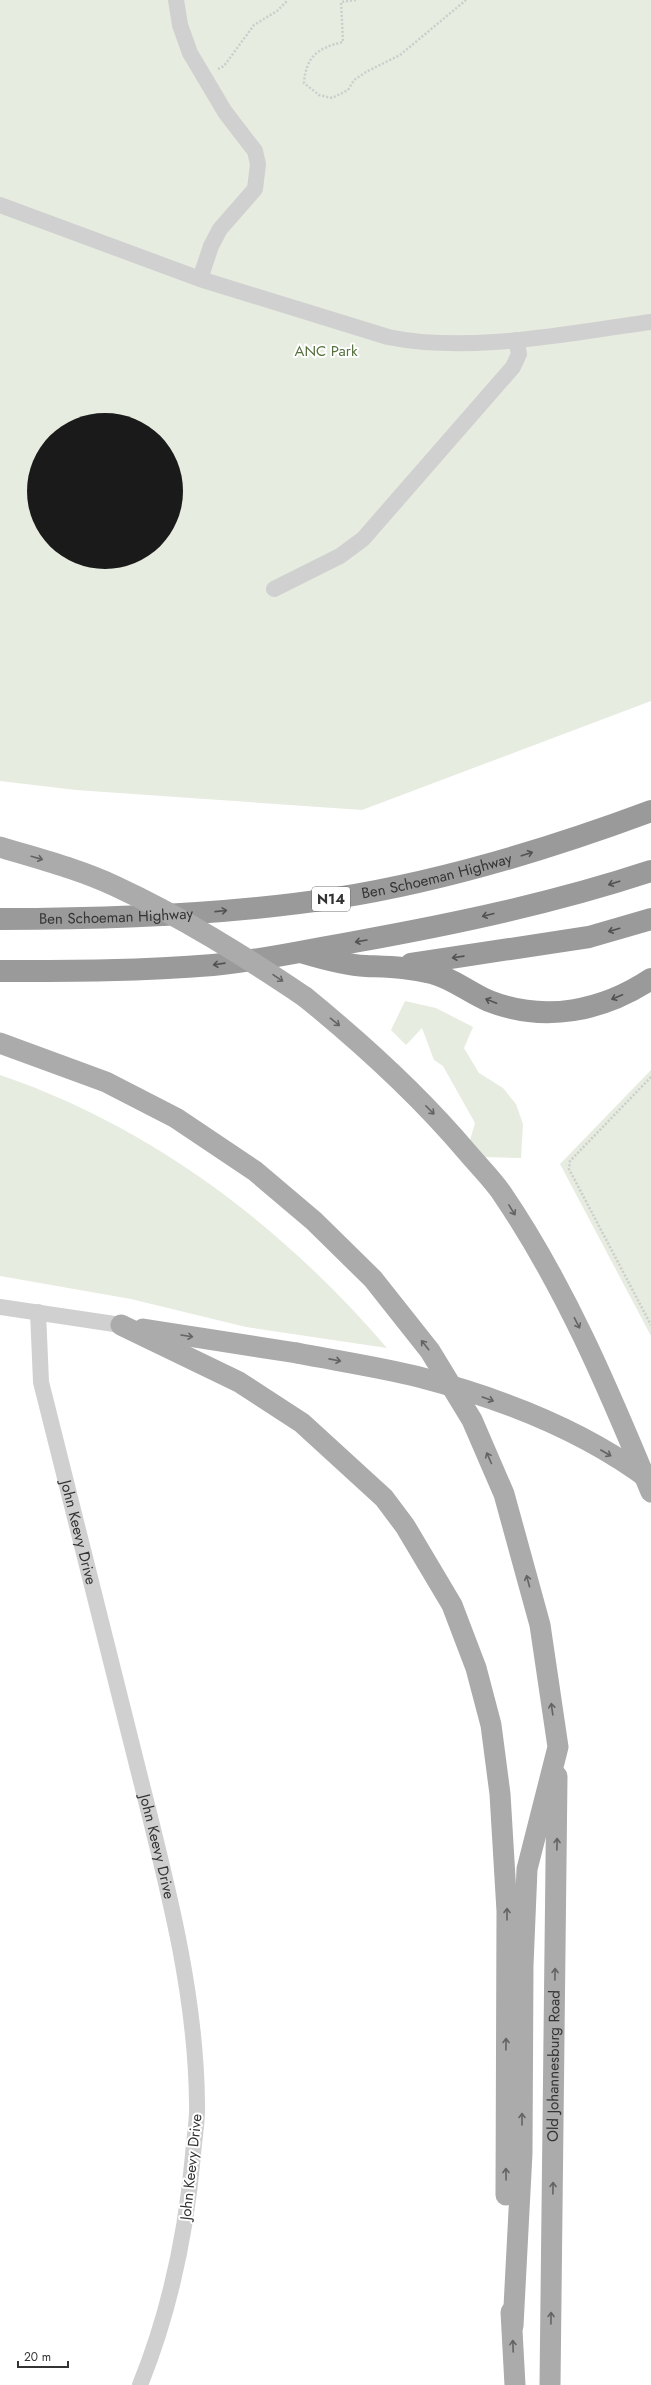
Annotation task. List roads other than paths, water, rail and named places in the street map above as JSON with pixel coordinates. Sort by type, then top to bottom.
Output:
[{"type":"highway","name":"Ben Schoeman Highway","points":[[0,919],[72,919],[206,912],[336,898],[418,882],[516,858],[651,811]]},
{"type":"highway","points":[[0,971],[83,972],[214,965],[299,952],[440,927],[608,885],[651,871]]},
{"type":"highway","points":[[299,952],[331,961],[365,966],[397,966],[523,949],[589,937],[651,919]]},
{"type":"highway","points":[[397,966],[434,974],[501,1005],[528,1011],[563,1013],[589,1008],[638,987],[651,979]]},
{"type":"main road","points":[[0,847],[60,865],[115,886],[203,931],[305,997],[367,1047],[437,1116],[500,1191],[557,1284],[605,1379],[651,1492]]},
{"type":"main road","points":[[0,1043],[106,1082],[176,1118],[255,1171],[314,1221],[373,1279],[430,1351],[472,1420],[504,1494],[540,1625],[558,1747],[527,1868],[523,1980],[522,2152],[513,2326]]},
{"type":"main road","points":[[121,1325],[297,1353],[419,1377],[482,1396],[533,1415],[592,1444],[636,1470],[651,1481]]},
{"type":"main road","points":[[121,1325],[239,1382],[302,1423],[343,1458],[384,1498],[405,1526],[452,1605],[476,1668],[489,1718],[500,1794],[507,1910],[507,2262],[513,2326],[515,2385]]},
{"type":"main road","name":"Old Johannesburg Road","points":[[550,2385],[558,1747]]},
{"type":"street","points":[[176,0],[180,25],[202,77],[255,151],[258,177],[255,189],[217,234],[211,246],[200,279]]},
{"type":"street","points":[[0,205],[200,279],[388,337],[410,341],[436,344],[516,340],[651,322]]},
{"type":"street","points":[[274,589],[340,556],[362,539],[513,367],[519,354],[516,340]]},
{"type":"street","points":[[0,1307],[121,1325]]},
{"type":"street","name":"John Keevy Drive","points":[[38,1312],[41,1382],[158,1847],[177,1932],[191,2016],[197,2104],[184,2226],[171,2294],[155,2348],[140,2385]]},
{"type":"park label","name":"ANC Park","points":[[326,351]]}]
